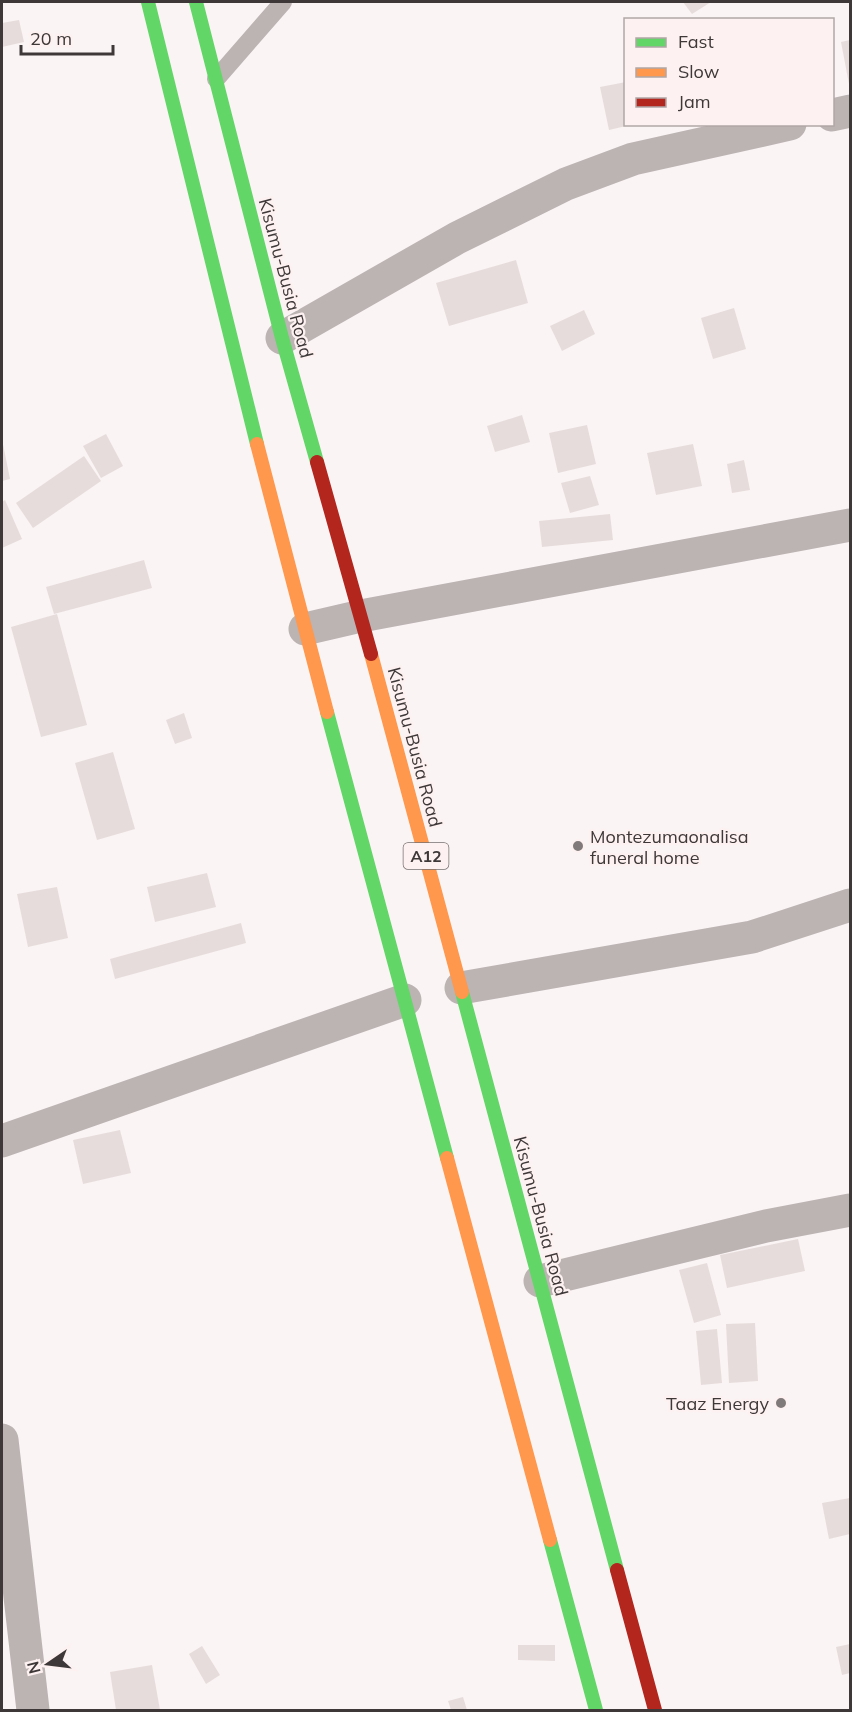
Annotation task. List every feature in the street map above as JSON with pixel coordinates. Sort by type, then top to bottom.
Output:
[{"type":"main road","points":[[148,2],[225,319],[305,629],[596,1710]]},
{"type":"main road","name":"Kisumu-Busia Road","points":[[196,2],[282,338],[361,616],[655,1710]]},
{"type":"street","points":[[834,115],[850,111]]},
{"type":"street","points":[[282,338],[457,238],[566,184],[633,159],[781,126]]},
{"type":"street","points":[[305,629],[361,616],[850,525]]},
{"type":"street","points":[[461,988],[752,937],[850,905]]},
{"type":"street","points":[[2,1141],[405,1000]]},
{"type":"street","points":[[540,1281],[766,1226],[850,1210]]},
{"type":"street","points":[[2,1440],[33,1710]]},
{"type":"lane","points":[[216,79],[283,2]]},
{"type":"building","points":[[683,2],[711,2],[692,14]]},
{"type":"building","points":[[19,20],[24,42],[2,47],[2,23]]},
{"type":"building","points":[[850,40],[850,84],[849,84],[841,42]]},
{"type":"building","points":[[624,82],[624,126],[626,126],[609,130],[600,87]]},
{"type":"building","points":[[516,260],[528,303],[449,326],[436,283]]},
{"type":"building","points":[[734,308],[746,349],[713,359],[701,318]]},
{"type":"building","points":[[584,310],[595,334],[562,351],[550,326]]},
{"type":"building","points":[[522,415],[530,442],[495,452],[487,426]]},
{"type":"building","points":[[587,425],[596,464],[558,473],[549,433]]},
{"type":"building","points":[[106,434],[123,466],[101,478],[83,446]]},
{"type":"building","points":[[2,439],[10,479],[2,481]]},
{"type":"building","points":[[693,444],[702,486],[656,495],[647,453]]},
{"type":"building","points":[[84,456],[101,481],[33,528],[16,503]]},
{"type":"building","points":[[744,460],[750,490],[732,493],[727,464]]},
{"type":"building","points":[[590,476],[599,505],[570,513],[561,483]]},
{"type":"building","points":[[5,500],[22,539],[2,548],[2,502]]},
{"type":"building","points":[[610,514],[613,540],[542,547],[539,521]]},
{"type":"building","points":[[144,560],[152,588],[54,614],[46,587]]},
{"type":"building","points":[[57,614],[87,725],[41,737],[11,627]]},
{"type":"building","points":[[184,713],[192,738],[175,744],[166,720]]},
{"type":"building","points":[[113,752],[135,829],[97,840],[75,763]]},
{"type":"building","points":[[207,873],[216,907],[155,922],[147,887]]},
{"type":"building","points":[[57,887],[68,938],[28,947],[17,894]]},
{"type":"building","points":[[241,923],[246,943],[115,979],[110,959]]},
{"type":"building","points":[[120,1130],[131,1173],[83,1184],[73,1140]]},
{"type":"building","points":[[798,1239],[805,1271],[727,1288],[720,1255]]},
{"type":"building","points":[[707,1263],[721,1315],[694,1323],[679,1270]]},
{"type":"building","points":[[755,1323],[758,1381],[729,1383],[726,1324]]},
{"type":"building","points":[[717,1329],[722,1383],[701,1385],[696,1331]]},
{"type":"building","points":[[850,1498],[850,1534],[829,1539],[822,1503]]},
{"type":"building","points":[[850,1644],[850,1673],[842,1675],[836,1647]]},
{"type":"building","points":[[518,1645],[555,1645],[555,1661],[518,1660]]},
{"type":"building","points":[[202,1646],[220,1675],[206,1684],[189,1654]]},
{"type":"building","points":[[152,1665],[160,1710],[116,1710],[110,1672]]},
{"type":"building","points":[[463,1697],[467,1710],[451,1710],[448,1701]]},
{"type":"traffic: fast","points":[[148,2],[257,444]]},
{"type":"traffic: fast","points":[[196,2],[282,338],[317,462]]},
{"type":"traffic: fast","points":[[327,712],[447,1158]]},
{"type":"traffic: fast","points":[[462,992],[617,1570]]},
{"type":"traffic: fast","points":[[550,1540],[596,1710]]},
{"type":"traffic: slow","points":[[257,444],[327,712]]},
{"type":"traffic: slow","points":[[371,654],[462,992]]},
{"type":"traffic: slow","points":[[447,1158],[550,1540]]},
{"type":"traffic: jam","points":[[317,462],[371,654]]},
{"type":"traffic: jam","points":[[617,1570],[655,1710]]},
{"type":"place","name":"Montezumaonalisa funeral home","points":[[578,846]]},
{"type":"place","name":"Taaz Energy","points":[[781,1403]]}]
